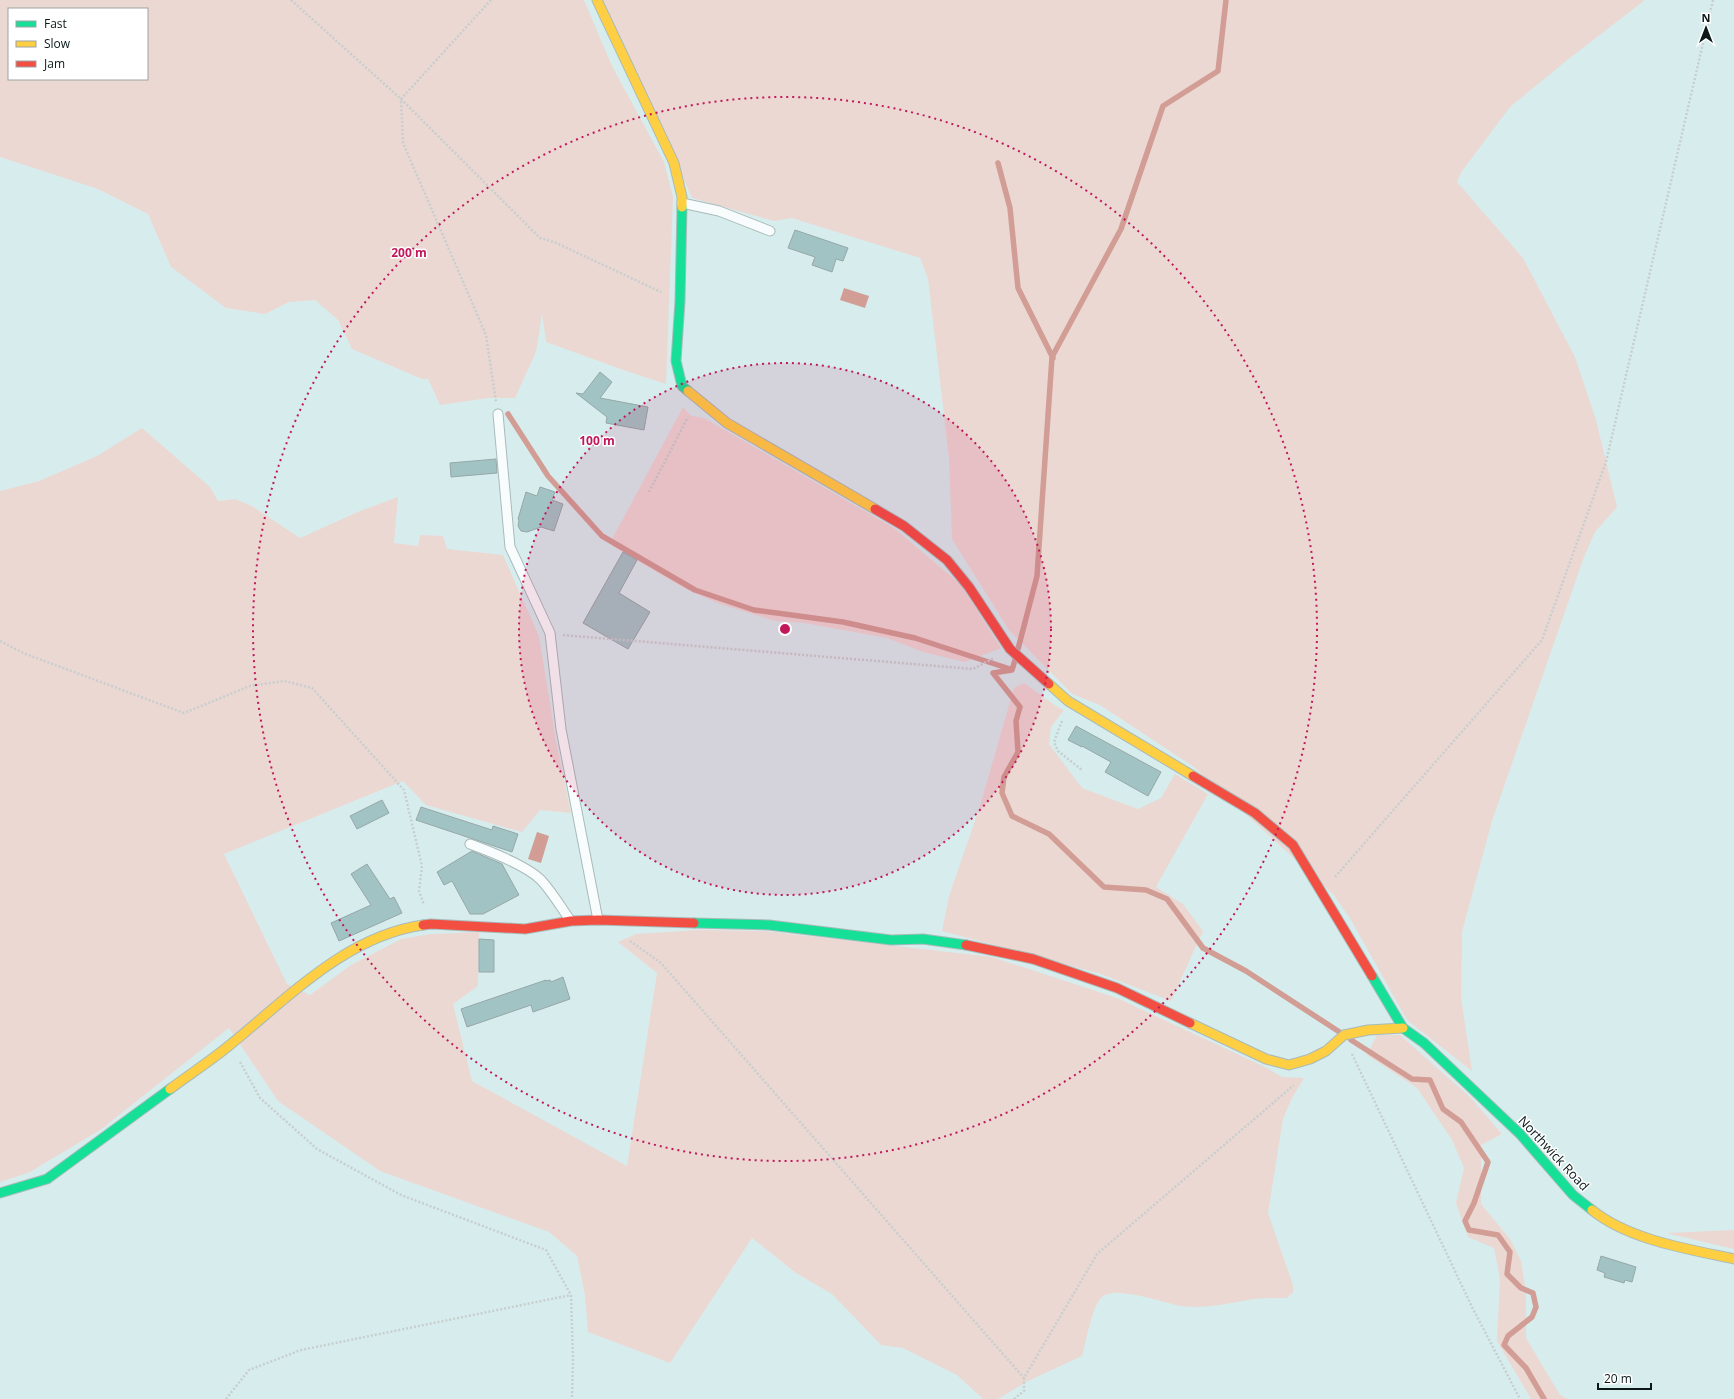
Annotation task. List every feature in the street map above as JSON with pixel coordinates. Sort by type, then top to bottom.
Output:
[{"type":"street","points":[[0,1193],[47,1179],[230,1045],[328,964],[379,937],[409,927],[431,924],[525,929],[571,921],[598,920],[769,925],[891,940],[923,939],[951,942],[1033,959],[1116,988],[1266,1059],[1289,1065],[1310,1059],[1326,1050],[1344,1036],[1368,1030],[1403,1028],[1293,845],[1255,813],[1068,701],[1010,649],[969,587],[947,560],[904,526],[727,424],[682,386],[676,361],[680,301],[682,203],[674,163],[597,0]]},
{"type":"street","name":"Northwick Road","points":[[1403,1028],[1424,1043],[1520,1134],[1572,1195],[1603,1219],[1630,1233],[1697,1251],[1734,1259]]},
{"type":"lane","points":[[682,203],[719,211],[770,231]]},
{"type":"lane","points":[[498,414],[510,547],[550,634],[562,729],[598,920]]},
{"type":"lane","points":[[470,844],[488,850],[534,874],[547,887],[571,921]]},
{"type":"path","points":[[291,0],[401,99],[540,238],[554,242],[680,301]]},
{"type":"path","points":[[491,0],[401,99],[402,143],[486,335],[498,414]]},
{"type":"path","points":[[1322,893],[1542,640],[1606,462],[1713,0]]},
{"type":"path","points":[[649,492],[698,401]]},
{"type":"path","points":[[550,634],[973,669],[1010,649]]},
{"type":"path","points":[[0,641],[23,653],[184,713],[250,686],[284,681],[312,688],[404,790],[422,866],[419,891],[431,924]]},
{"type":"path","points":[[1068,701],[1054,742],[1058,751],[1082,770]]},
{"type":"path","points":[[623,937],[661,963],[1024,1378]]},
{"type":"path","points":[[1344,1036],[1472,1307],[1520,1399]]},
{"type":"path","points":[[230,1045],[260,1098],[317,1149],[401,1195],[546,1250],[571,1295],[573,1359],[572,1399]]},
{"type":"path","points":[[1014,1399],[1024,1391],[1024,1378],[1098,1254],[1295,1084],[1289,1065]]},
{"type":"path","points":[[226,1399],[249,1370],[301,1350],[571,1295]]},
{"type":"shaded area","points":[[0,0],[584,0],[612,66],[664,162],[673,197],[666,384],[546,342],[542,314],[536,352],[515,398],[488,398],[440,405],[428,379],[422,379],[352,349],[338,320],[315,300],[289,302],[265,314],[226,308],[171,267],[148,214],[98,189],[0,157]]},
{"type":"shaded area","points":[[603,0],[1645,0],[1566,61],[1510,107],[1462,171],[1457,182],[1523,258],[1575,357],[1596,420],[1617,507],[1595,532],[1584,557],[1492,821],[1462,932],[1461,997],[1472,1071],[1407,1020],[1351,920],[1333,894],[1194,767],[1100,705],[1072,694],[1009,630],[952,539],[949,458],[928,279],[920,258],[792,218],[774,221],[692,198]]},
{"type":"shaded area","points":[[844,288],[869,296],[865,308],[840,300]]},
{"type":"shaded area","points":[[683,407],[690,415],[706,419],[894,528],[961,585],[1001,648],[965,662],[923,652],[887,638],[805,623],[775,621],[720,604],[684,588],[611,545],[611,541]]},
{"type":"shaded area","points":[[142,428],[210,487],[218,501],[235,499],[252,506],[300,538],[360,511],[398,497],[394,543],[418,546],[420,535],[443,536],[447,549],[503,555],[539,636],[556,741],[571,813],[540,810],[522,832],[426,805],[403,781],[224,854],[287,984],[310,995],[351,965],[401,939],[431,934],[479,932],[478,986],[453,1004],[472,1081],[627,1166],[657,973],[618,942],[636,934],[698,930],[764,931],[992,957],[1117,998],[1265,1067],[1282,1077],[1304,1078],[1292,1098],[1283,1119],[1268,1213],[1293,1285],[1293,1292],[1287,1298],[1257,1299],[1198,1307],[1181,1306],[1127,1294],[1107,1294],[1101,1298],[1095,1309],[1082,1356],[1028,1381],[998,1399],[983,1399],[957,1375],[903,1348],[881,1345],[832,1294],[796,1273],[752,1238],[670,1363],[588,1332],[585,1295],[577,1256],[549,1232],[380,1171],[278,1101],[229,1028],[100,1130],[30,1172],[0,1182],[0,491],[39,481],[97,456]]},
{"type":"shaded area","points":[[1024,683],[1064,710],[1051,727],[1049,744],[1082,788],[1138,809],[1161,798],[1175,774],[1208,794],[1156,887],[1183,904],[1203,931],[1171,1001],[1101,974],[942,931],[949,896],[980,806],[1014,688]]},
{"type":"shaded area","points":[[537,832],[549,836],[541,863],[528,859]]},
{"type":"shaded area","points":[[1377,1035],[1400,1035],[1470,1097],[1502,1134],[1481,1145],[1481,1204],[1510,1239],[1521,1261],[1526,1293],[1526,1338],[1560,1395],[1568,1399],[1531,1399],[1497,1341],[1500,1279],[1494,1248],[1468,1237],[1456,1203],[1464,1168],[1452,1140],[1417,1088],[1367,1055]]},
{"type":"shaded area","points":[[1734,1230],[1734,1249],[1666,1233]]},
{"type":"building","points":[[795,230],[848,248],[843,261],[836,259],[832,272],[812,265],[815,257],[788,248]]},
{"type":"building","points":[[600,372],[612,382],[600,398],[648,407],[644,430],[606,423],[607,417],[576,393],[583,394]]},
{"type":"building","points":[[496,459],[497,473],[451,477],[450,463]]},
{"type":"building","points":[[540,487],[555,492],[552,500],[563,504],[554,531],[541,527],[527,532],[521,531],[518,526],[518,519],[526,492],[537,496]]},
{"type":"building","points":[[623,552],[637,560],[619,593],[650,612],[628,649],[583,623]]},
{"type":"building","points":[[1076,726],[1161,772],[1148,796],[1105,772],[1111,762],[1068,740]]},
{"type":"building","points":[[382,800],[389,813],[357,829],[350,816]]},
{"type":"building","points":[[421,807],[492,830],[493,826],[518,834],[512,852],[416,820]]},
{"type":"building","points":[[472,851],[502,864],[519,895],[483,914],[470,914],[452,881],[444,885],[437,872]]},
{"type":"building","points":[[367,864],[390,899],[394,897],[402,913],[339,941],[331,923],[371,905],[351,874]]},
{"type":"building","points":[[479,939],[494,940],[494,972],[479,972]]},
{"type":"building","points":[[563,977],[570,999],[533,1012],[531,1005],[467,1027],[461,1009],[546,980],[550,980],[551,982]]},
{"type":"building","points":[[1601,1256],[1636,1267],[1632,1282],[1625,1280],[1624,1283],[1604,1277],[1605,1273],[1597,1270]]},
{"type":"waterway","points":[[1018,649],[1037,576],[1052,357],[1121,229],[1163,106],[1218,71],[1226,0]]},
{"type":"waterway","points":[[998,163],[1010,208],[1018,288],[1053,358]]},
{"type":"waterway","points":[[508,414],[548,476],[602,536],[695,590],[754,610],[843,622],[915,638],[1010,669]]},
{"type":"waterway","points":[[1015,660],[1012,670],[993,673],[1020,707],[1016,721],[1018,752],[1004,777],[1002,793],[1012,816],[1049,834],[1104,887],[1146,890],[1167,899],[1203,948],[1246,971],[1341,1033]]},
{"type":"waterway","points":[[1351,1040],[1412,1079],[1430,1080],[1443,1109],[1461,1122],[1488,1162],[1474,1203],[1465,1221],[1469,1230],[1498,1235],[1510,1252],[1507,1274],[1521,1288],[1533,1293],[1536,1307],[1532,1317],[1508,1336],[1504,1345],[1526,1368],[1544,1399]]},
{"type":"traffic: fast","points":[[682,207],[680,301],[676,361],[682,386],[688,391]]},
{"type":"traffic: fast","points":[[694,923],[769,925],[891,940],[923,939],[966,945]]},
{"type":"traffic: fast","points":[[1372,976],[1403,1028],[1424,1043],[1520,1134],[1573,1195],[1592,1210]]},
{"type":"traffic: fast","points":[[0,1193],[47,1179],[170,1089]]},
{"type":"traffic: slow","points":[[597,0],[674,163],[682,197],[682,207]]},
{"type":"traffic: slow","points":[[688,391],[727,423],[875,509]]},
{"type":"traffic: slow","points":[[1049,684],[1068,701],[1193,776]]},
{"type":"traffic: slow","points":[[170,1089],[224,1050],[297,989],[344,955],[395,931],[423,925]]},
{"type":"traffic: slow","points":[[1190,1023],[1266,1059],[1289,1065],[1310,1059],[1326,1051],[1344,1035],[1368,1030],[1403,1028]]},
{"type":"traffic: slow","points":[[1592,1210],[1623,1229],[1641,1236],[1679,1247],[1734,1259]]},
{"type":"traffic: jam","points":[[875,509],[904,526],[947,560],[969,587],[1010,649],[1049,684]]},
{"type":"traffic: jam","points":[[1193,776],[1255,813],[1293,845],[1372,976]]},
{"type":"traffic: jam","points":[[423,925],[431,924],[525,929],[571,921],[598,920],[694,923]]},
{"type":"traffic: jam","points":[[966,945],[1033,959],[1117,988],[1190,1023]]}]
